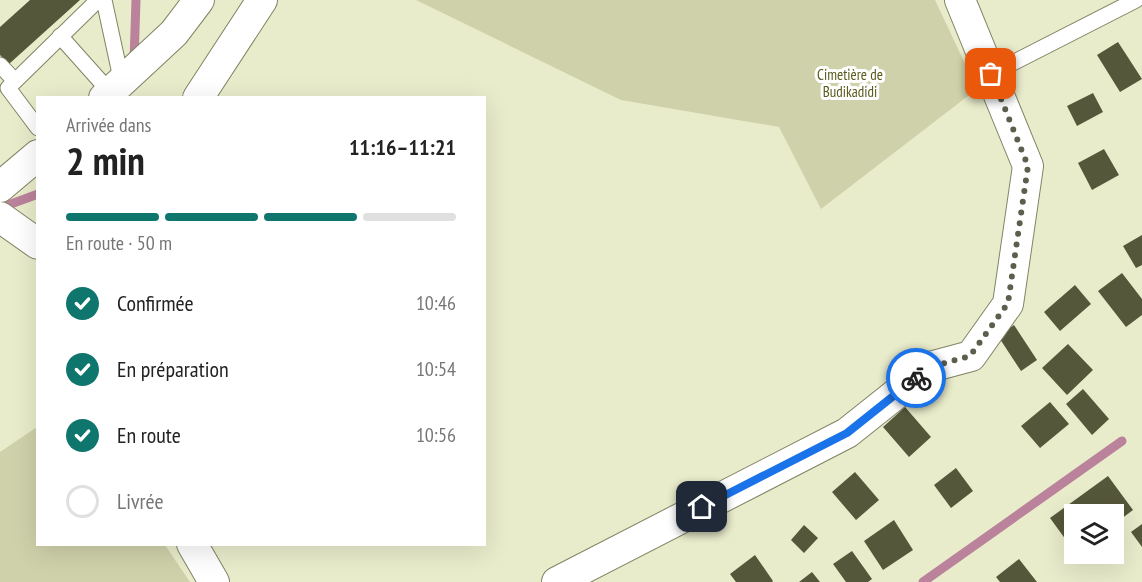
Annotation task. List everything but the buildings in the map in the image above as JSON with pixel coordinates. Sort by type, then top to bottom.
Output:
[{"type":"street","points":[[112,91],[174,33],[199,0]]},
{"type":"street","points":[[199,96],[262,0]]},
{"type":"street","points":[[557,582],[847,433],[930,367],[970,356],[1008,303],[1028,166],[960,0]]},
{"type":"street","points":[[0,187],[36,157]]},
{"type":"street","points":[[0,217],[36,243]]},
{"type":"street","points":[[193,546],[214,582]]},
{"type":"lane","points":[[36,125],[8,88],[98,0]]},
{"type":"lane","points":[[104,0],[112,91]]},
{"type":"lane","points":[[991,74],[1136,0]]},
{"type":"lane","points":[[60,36],[112,91]]},
{"type":"lane","points":[[0,65],[15,81]]},
{"type":"green space","name":"Cimetière de Budikadidi","points":[[416,0],[935,0],[977,89],[821,209],[779,127],[621,100]]},
{"type":"green space","points":[[36,428],[36,546],[166,546],[190,582],[0,582],[0,452]]},
{"type":"waterway","points":[[134,61],[136,0]]},
{"type":"waterway","points":[[0,208],[36,195]]},
{"type":"waterway","points":[[923,582],[1122,441]]},
{"type":"way so far","points":[[916,378],[930,367],[970,356],[1008,303],[1028,166],[991,74]]},
{"type":"route","points":[[702,507],[847,433],[916,378]]}]
